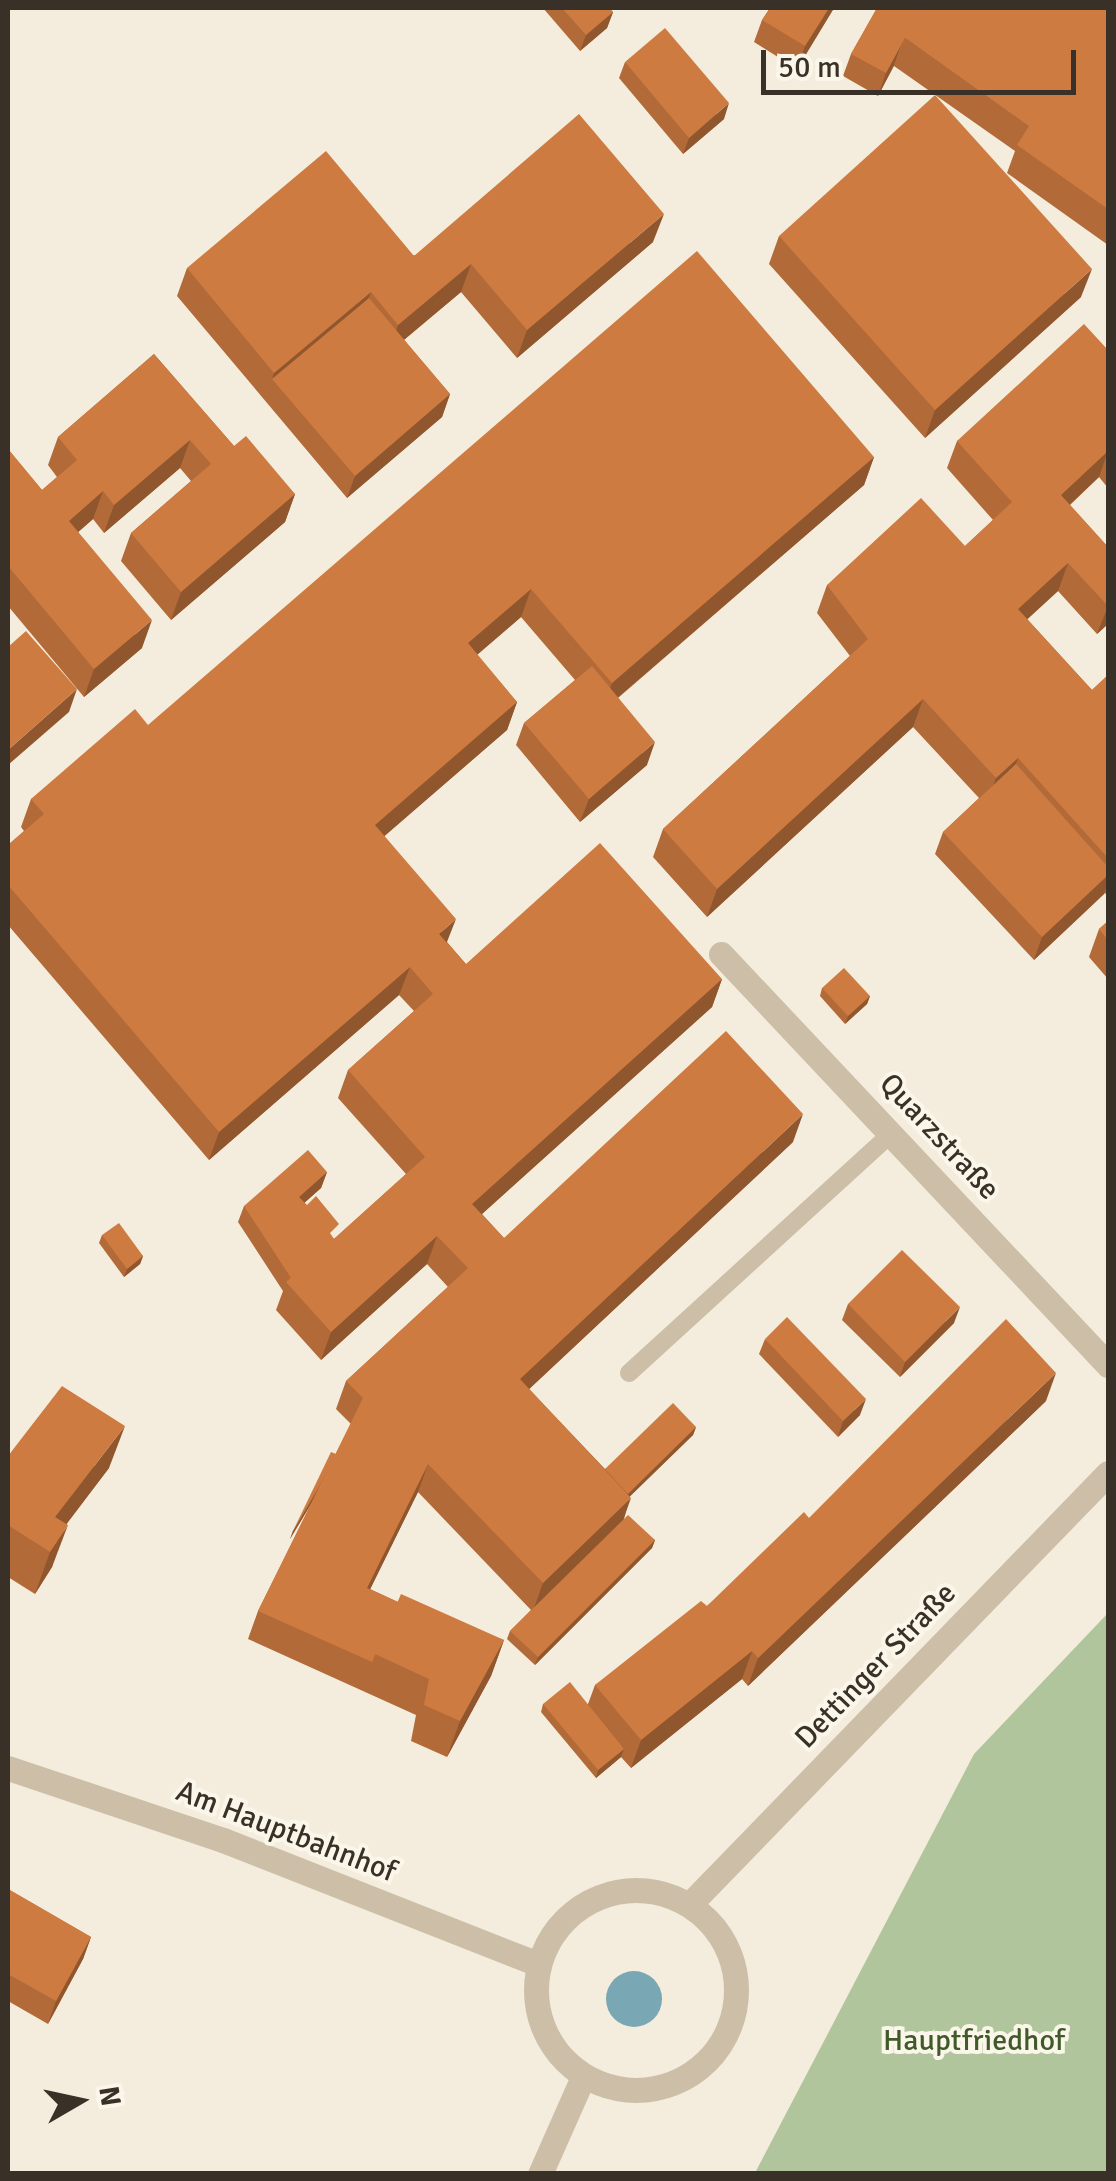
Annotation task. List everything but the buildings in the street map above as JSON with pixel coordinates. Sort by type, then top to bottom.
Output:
[{"type":"street","name":"Quarzstraße","points":[[721,954],[1108,1366]]},
{"type":"street","name":"Dettinger Straße","points":[[690,1904],[1108,1473]]},
{"type":"street","name":"Am Hauptbahnhof","points":[[8,1768],[223,1840],[538,1964]]},
{"type":"street","points":[[636,1889],[690,1904],[726,1944],[736,1985],[716,2052],[688,2077],[651,2090],[583,2077],[550,2044],[536,2006],[538,1964],[569,1914],[600,1895],[636,1889]]},
{"type":"street","points":[[540,2174],[583,2077]]},
{"type":"lane","points":[[629,1372],[891,1134]]},
{"type":"green space","name":"Hauptfriedhof","points":[[1108,1613],[1108,2173],[755,2173],[974,1754]]},
{"type":"water","points":[[634,1971],[653,1980],[662,1999],[653,2018],[634,2027],[615,2018],[606,1999],[615,1980]]}]
